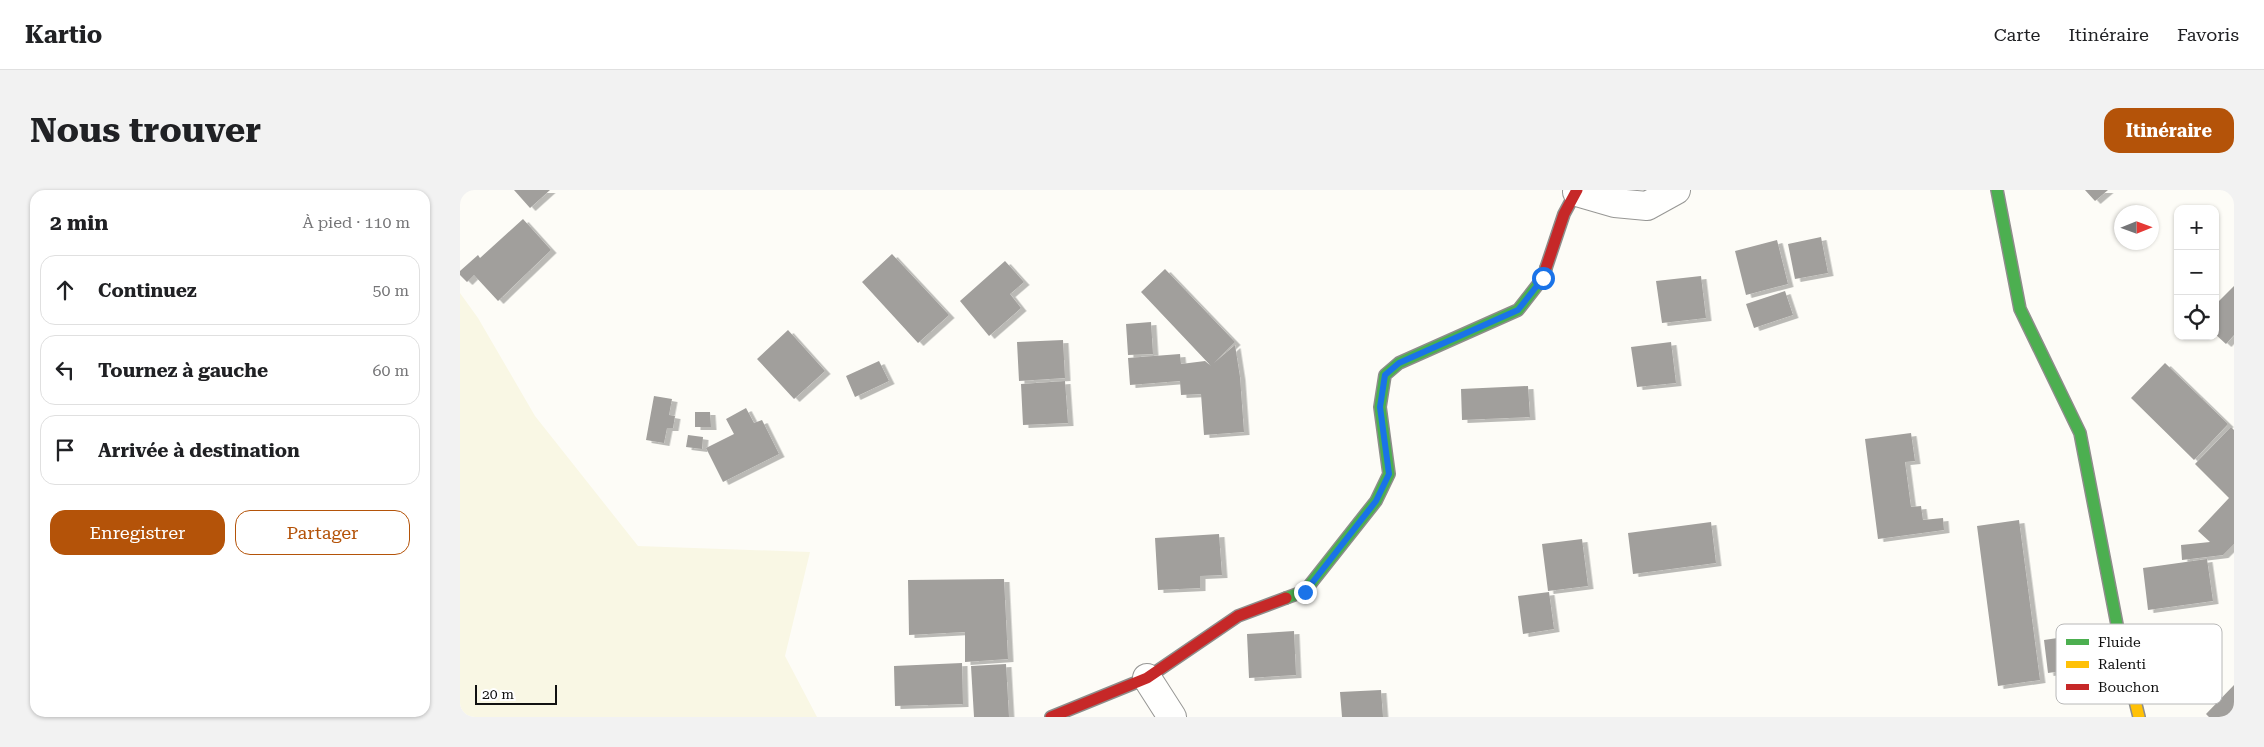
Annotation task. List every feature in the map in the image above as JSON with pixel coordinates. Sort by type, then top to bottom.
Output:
[{"type":"street","points":[[1051,717],[1147,678],[1238,616],[1305,592],[1376,501],[1389,474],[1380,407],[1385,375],[1399,363],[1518,310],[1543,278],[1564,214],[1577,191],[1615,203],[1647,206],[1676,190]]},
{"type":"street","points":[[1997,190],[2020,309],[2080,433],[2117,624]]},
{"type":"street","points":[[1147,678],[1172,717]]},
{"type":"street","points":[[2136,704],[2139,717]]},
{"type":"shaded area","points":[[460,293],[478,318],[535,416],[638,546],[810,552],[785,656],[817,717],[460,717]]},
{"type":"building","points":[[514,190],[550,190],[530,208]]},
{"type":"building","points":[[2085,190],[2108,190],[2095,201]]},
{"type":"building","points":[[523,219],[551,250],[498,301],[474,275],[467,282],[460,275],[460,271],[478,255],[480,258]]},
{"type":"building","points":[[1821,237],[1828,273],[1795,279],[1788,244]]},
{"type":"building","points":[[1777,240],[1788,284],[1746,295],[1735,251]]},
{"type":"building","points":[[892,254],[949,315],[918,343],[862,282]]},
{"type":"building","points":[[1005,261],[1024,282],[1010,294],[1021,308],[989,336],[960,301]]},
{"type":"building","points":[[1165,269],[1235,342],[1214,363],[1235,345],[1240,377],[1244,432],[1204,435],[1201,394],[1181,395],[1180,381],[1130,385],[1128,358],[1180,354],[1181,364],[1205,361],[1211,366],[1141,292]]},
{"type":"building","points":[[1701,276],[1706,318],[1662,323],[1656,281]]},
{"type":"building","points":[[2234,286],[2234,335],[2226,344],[2219,338],[2219,301]]},
{"type":"building","points":[[1785,291],[1793,315],[1754,328],[1746,304]]},
{"type":"building","points":[[1151,322],[1153,354],[1128,355],[1126,324]]},
{"type":"building","points":[[788,330],[825,371],[794,399],[757,359]]},
{"type":"building","points":[[1063,340],[1065,378],[1019,381],[1017,342]]},
{"type":"building","points":[[1671,342],[1676,383],[1637,387],[1631,347]]},
{"type":"building","points":[[879,361],[889,381],[855,397],[846,376]]},
{"type":"building","points":[[2165,363],[2228,424],[2194,460],[2131,398]]},
{"type":"building","points":[[1065,381],[1068,423],[1023,425],[1021,384]]},
{"type":"building","points":[[1528,386],[1530,417],[1462,420],[1461,389]]},
{"type":"building","points":[[654,396],[672,399],[669,415],[675,416],[673,428],[667,428],[664,443],[646,440]]},
{"type":"building","points":[[746,408],[754,423],[762,420],[779,454],[723,482],[706,448],[734,434],[726,419]]},
{"type":"building","points":[[695,412],[710,412],[711,427],[695,427]]},
{"type":"building","points":[[2231,427],[2234,430],[2234,544],[2223,555],[2182,560],[2181,545],[2210,542],[2198,531],[2229,498],[2195,464]]},
{"type":"building","points":[[1911,433],[1915,461],[1905,462],[1911,507],[1921,506],[1923,520],[1943,518],[1944,530],[1878,539],[1865,439]]},
{"type":"building","points":[[688,435],[703,437],[702,449],[686,447]]},
{"type":"building","points":[[2019,520],[2040,680],[1998,686],[1977,526]]},
{"type":"building","points":[[1711,522],[1716,563],[1633,574],[1628,533]]},
{"type":"building","points":[[1219,534],[1222,575],[1200,576],[1200,588],[1158,590],[1155,538]]},
{"type":"building","points":[[1582,539],[1588,586],[1548,591],[1542,544]]},
{"type":"building","points":[[2207,559],[2213,601],[2148,610],[2143,568]]},
{"type":"building","points":[[1004,579],[1008,659],[965,662],[965,632],[909,635],[908,580]]},
{"type":"building","points":[[1549,592],[1554,629],[1523,634],[1518,596]]},
{"type":"building","points":[[1294,631],[1296,675],[1249,678],[1247,634]]},
{"type":"building","points":[[2056,638],[2056,672],[2048,673],[2044,640]]},
{"type":"building","points":[[962,663],[963,704],[895,706],[894,666]]},
{"type":"building","points":[[1006,664],[1009,717],[974,717],[971,666]]},
{"type":"building","points":[[2234,685],[2234,717],[2209,717],[2206,714],[2216,704],[2222,704],[2222,697]]},
{"type":"building","points":[[1381,690],[1383,717],[1342,717],[1340,692]]},
{"type":"traffic: fast","points":[[1997,190],[2020,309],[2080,433],[2117,624]]},
{"type":"traffic: fast","points":[[1286,598],[1305,591],[1376,501],[1389,474],[1380,407],[1385,375],[1399,363],[1518,310],[1543,278],[1546,268]]},
{"type":"traffic: slow","points":[[2136,704],[2139,717]]},
{"type":"traffic: jam","points":[[1546,268],[1564,214],[1577,190]]},
{"type":"traffic: jam","points":[[1051,717],[1147,678],[1238,616],[1286,598]]},
{"type":"route","points":[[1305,592],[1376,501],[1389,474],[1380,407],[1385,375],[1399,363],[1518,310],[1543,278]]}]
